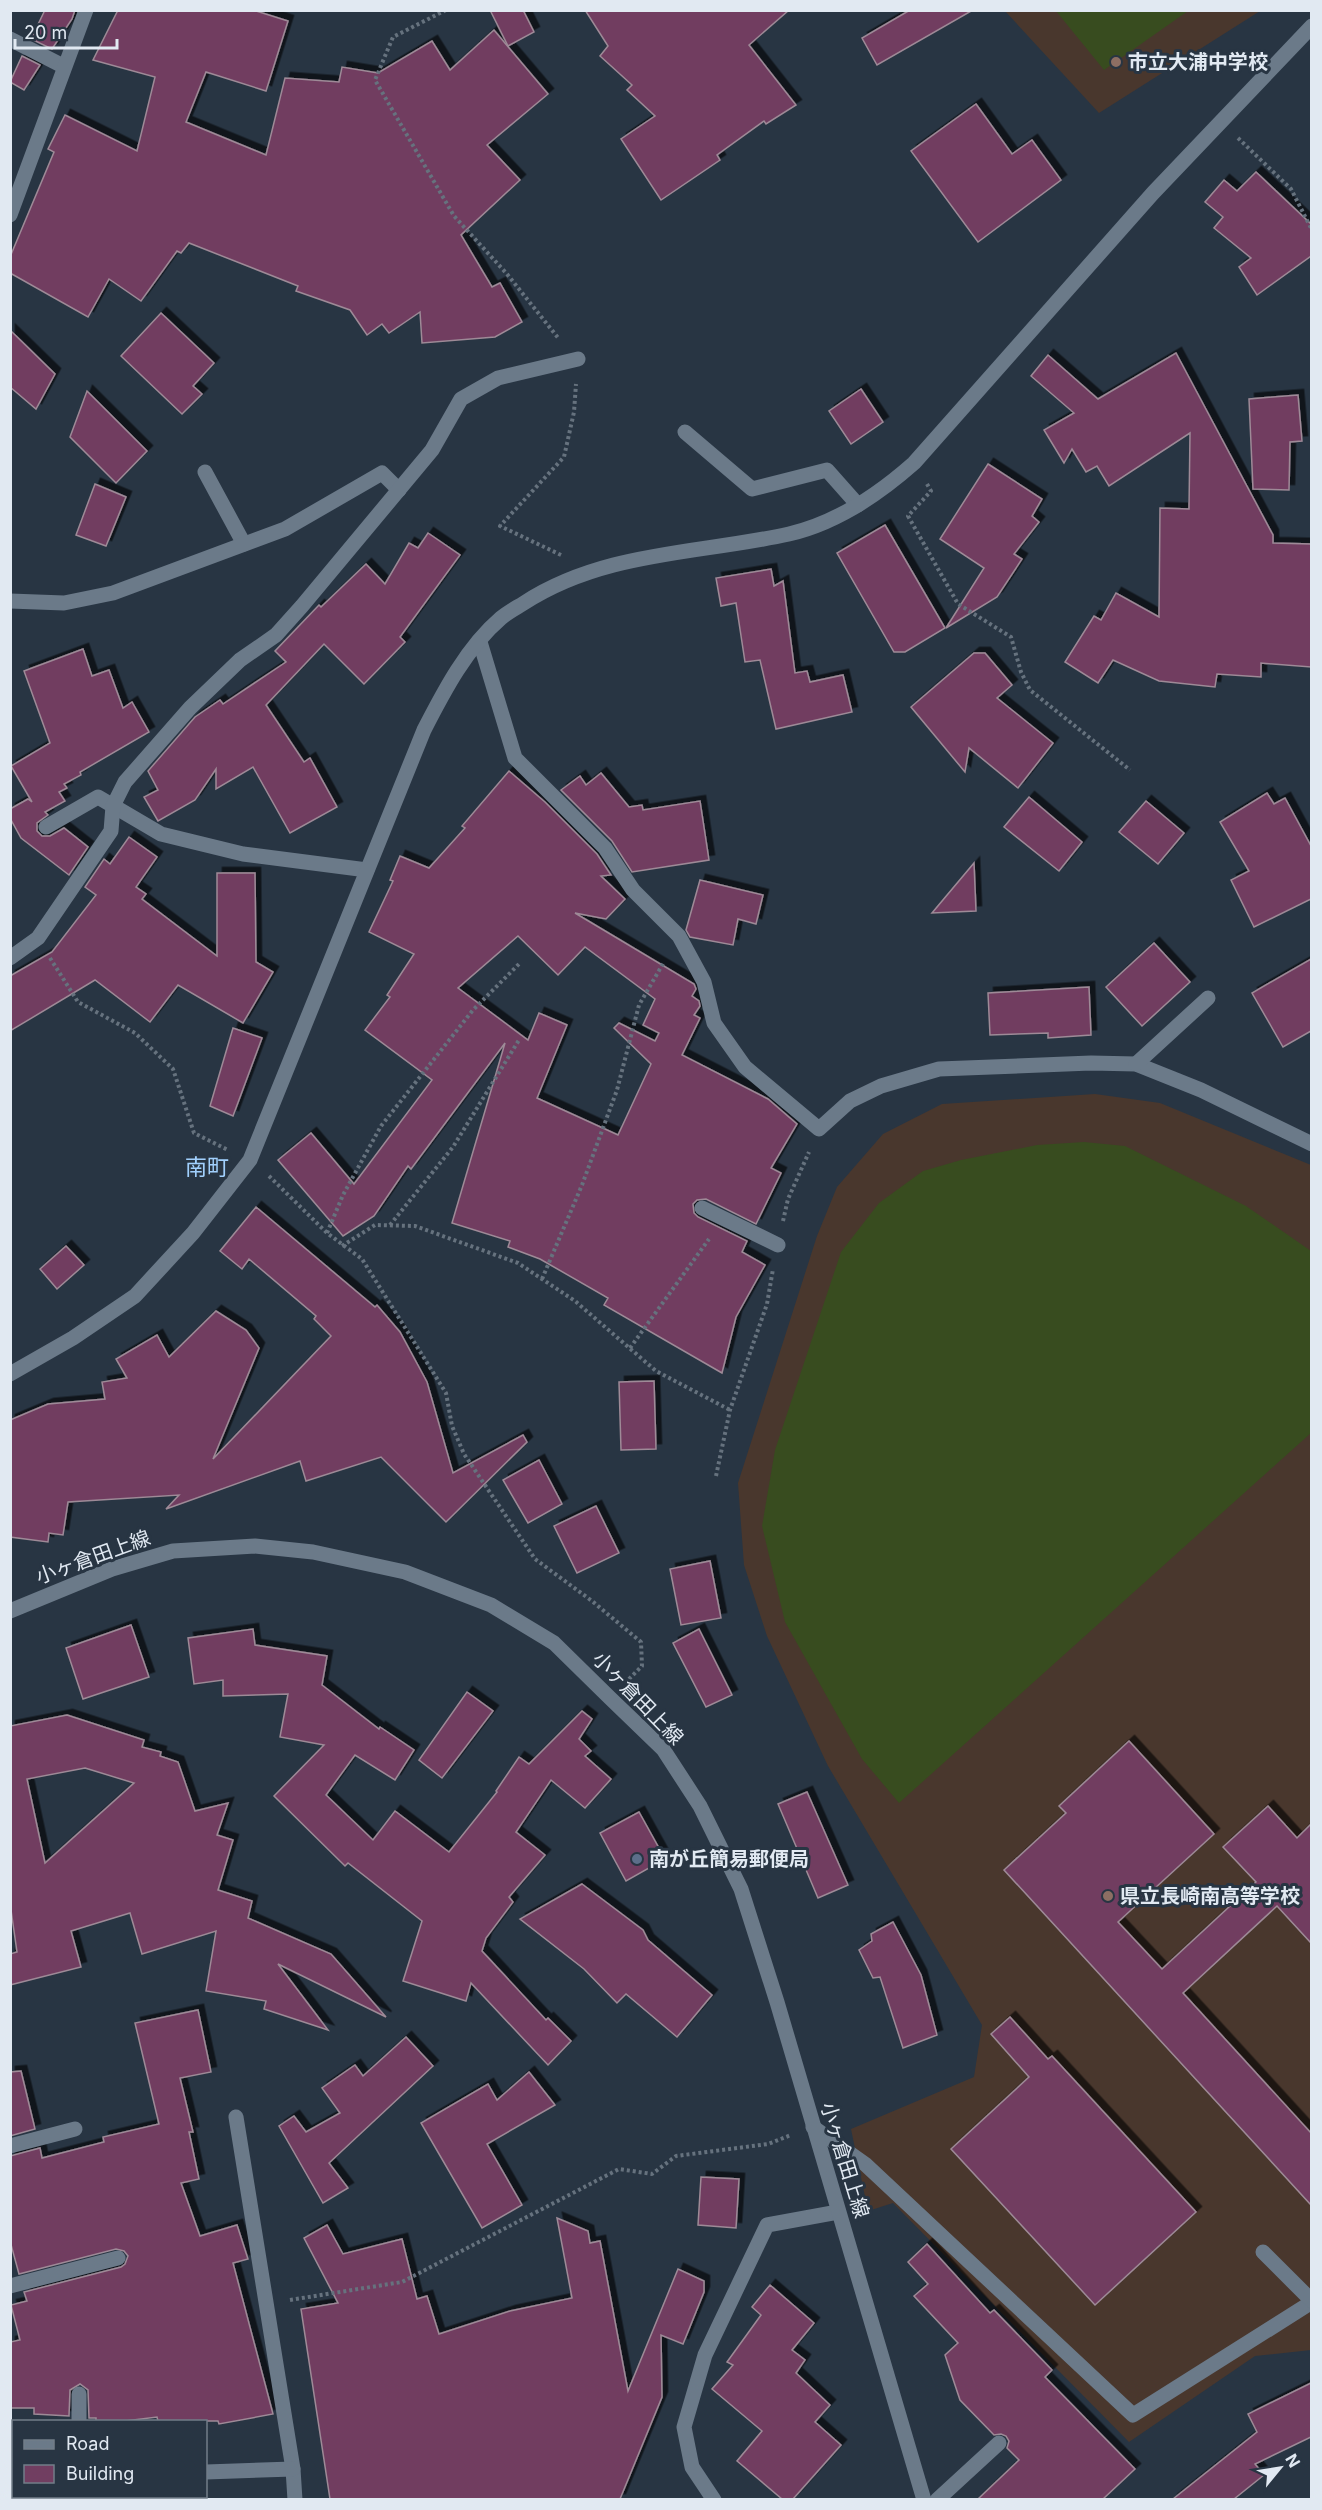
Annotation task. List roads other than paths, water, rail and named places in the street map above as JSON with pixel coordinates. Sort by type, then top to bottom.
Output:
[{"type":"street","points":[[10,215],[63,66],[86,10]]},
{"type":"street","points":[[10,1374],[90,1327],[135,1296],[193,1233],[250,1160],[424,730],[446,688],[501,618],[546,589],[591,570],[643,557],[791,533],[858,505],[888,486],[914,463],[1154,193],[1311,26]]},
{"type":"street","points":[[11,40],[63,66]]},
{"type":"street","points":[[10,958],[38,938],[111,831],[113,806],[125,782],[190,708],[240,660],[276,635],[432,450],[461,399],[498,378],[578,359]]},
{"type":"street","points":[[685,432],[752,489],[827,470],[858,505]]},
{"type":"street","points":[[204,472],[244,544]]},
{"type":"street","points":[[10,601],[64,603],[113,593],[285,529],[382,473],[399,490]]},
{"type":"street","points":[[480,642],[514,758],[605,848],[633,890],[680,936],[704,982],[714,1023],[745,1067],[819,1129],[850,1101],[881,1086],[939,1069],[1091,1063],[1136,1064],[1201,1090],[1311,1144]]},
{"type":"street","points":[[46,827],[98,797],[161,834],[243,854],[367,870]]},
{"type":"street","points":[[1136,1064],[1208,998]]},
{"type":"street","points":[[702,1208],[778,1245]]},
{"type":"street","name":"小ヶ倉田上線","points":[[10,1611],[112,1569],[173,1551],[255,1546],[313,1552],[405,1572],[491,1605],[554,1644],[663,1749],[700,1806],[741,1888],[924,2499]]},
{"type":"street","points":[[236,2117],[296,2499]]},
{"type":"street","points":[[813,2127],[865,2164],[1133,2415],[1311,2302],[1263,2252]]},
{"type":"street","points":[[10,2146],[75,2129]]},
{"type":"street","points":[[714,2499],[692,2467],[684,2427],[705,2355],[766,2225],[838,2212]]},
{"type":"street","points":[[10,2286],[118,2258]]},
{"type":"street","points":[[79,2394],[79,2420]]},
{"type":"street","points":[[938,2499],[999,2443]]},
{"type":"street","points":[[207,2472],[293,2469]]},
{"type":"place","name":"市立大浦中学校","points":[[1116,62]]},
{"type":"place","name":"南が丘簡易郵便局","points":[[637,1859]]},
{"type":"place","name":"県立長崎南高等学校","points":[[1108,1896]]},
{"type":"district","name":"南町","points":[[207,1167]]}]
